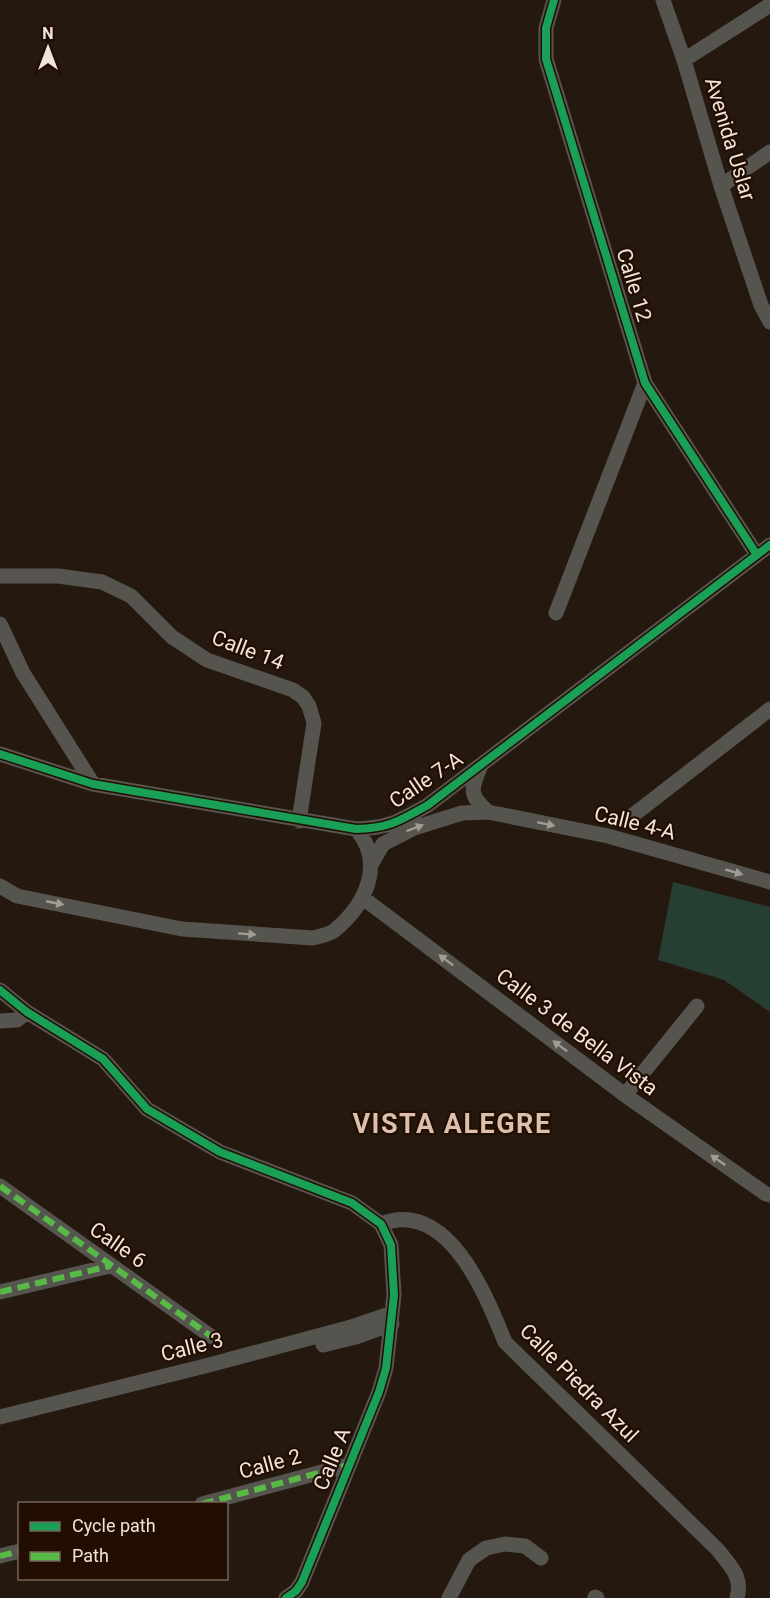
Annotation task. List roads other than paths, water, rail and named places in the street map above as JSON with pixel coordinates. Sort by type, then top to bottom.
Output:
[{"type":"street","name":"Calle 12","points":[[554,0],[546,27],[546,59],[645,383],[757,555]]},
{"type":"street","name":"Avenida Uslar","points":[[663,0],[684,60],[721,186],[765,302],[770,322]]},
{"type":"street","points":[[684,60],[770,6]]},
{"type":"street","points":[[721,186],[770,152]]},
{"type":"street","points":[[556,613],[645,383]]},
{"type":"street","name":"Calle 7-A","points":[[0,754],[93,784],[299,821],[356,829],[390,826],[428,805],[770,545]]},
{"type":"street","name":"Calle 14","points":[[0,576],[58,576],[102,582],[131,596],[172,637],[207,660],[293,690],[303,697],[309,706],[314,723],[299,821]]},
{"type":"street","points":[[0,624],[22,673],[93,784]]},
{"type":"street","points":[[632,816],[770,709]]},
{"type":"street","points":[[481,765],[474,781],[473,792],[476,801],[488,812]]},
{"type":"street","name":"Calle 7-A","points":[[0,886],[17,896],[182,929],[313,938],[333,932],[363,898],[372,863],[383,844],[414,828],[462,813],[488,812]]},
{"type":"street","name":"Calle 4-A","points":[[488,812],[608,836],[770,882]]},
{"type":"street","points":[[356,829],[367,844],[372,863]]},
{"type":"street","name":"Calle 3 de Bella Vista","points":[[363,898],[625,1095],[770,1195]]},
{"type":"street","points":[[0,990],[27,1012],[104,1059],[147,1109],[220,1152],[352,1203],[381,1224],[391,1245],[394,1295],[392,1319]]},
{"type":"street","points":[[625,1095],[697,1006]]},
{"type":"street","points":[[0,1021],[17,1020],[27,1012]]},
{"type":"street","name":"Calle 6","points":[[0,1186],[212,1337]]},
{"type":"street","name":"Calle Piedra Azul","points":[[381,1224],[394,1219],[413,1221],[440,1233],[466,1261],[482,1288],[505,1342],[717,1550],[738,1578],[740,1588],[737,1598]]},
{"type":"street","points":[[0,1292],[110,1266]]},
{"type":"street","name":"Calle 3","points":[[0,1417],[356,1337],[392,1319]]},
{"type":"street","name":"Calle A","points":[[286,1598],[296,1592],[302,1582],[384,1376],[392,1319]]},
{"type":"street","name":"Calle 3","points":[[0,1425],[206,1370]]},
{"type":"street","name":"Calle 2","points":[[206,1502],[348,1465]]},
{"type":"street","points":[[449,1598],[469,1560],[486,1548],[505,1544],[525,1546],[541,1558]]},
{"type":"street","points":[[0,1556],[18,1552]]},
{"type":"district","name":"VISTA ALEGRE","points":[[452,1124]]}]
